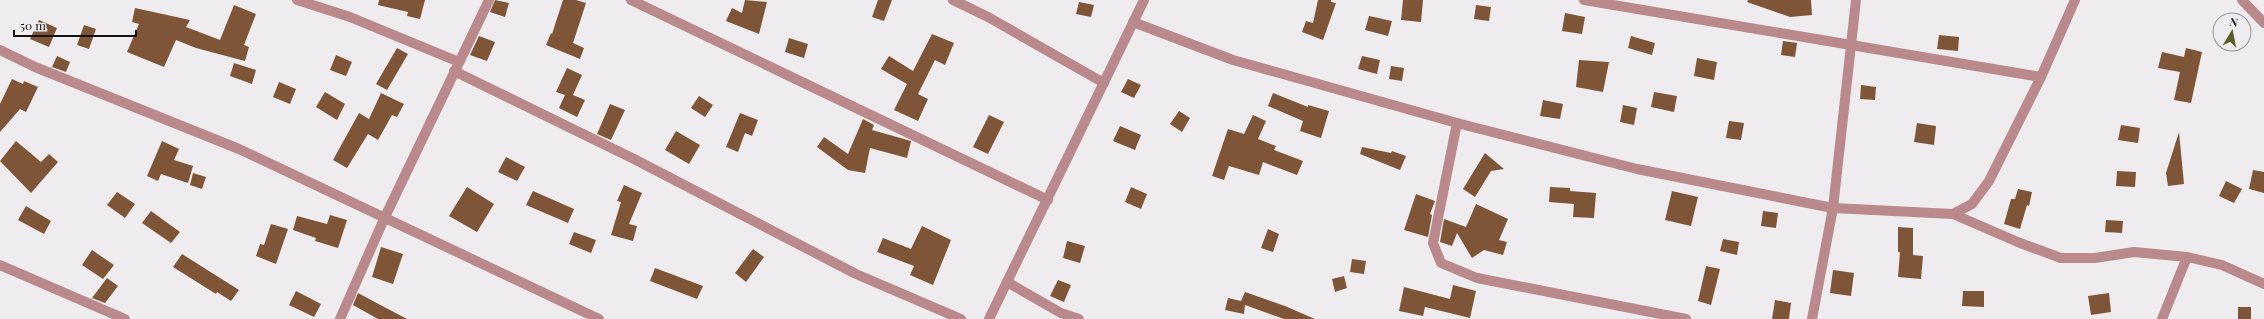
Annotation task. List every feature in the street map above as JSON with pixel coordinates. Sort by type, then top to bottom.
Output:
[{"type":"street","points":[[297,0],[350,17],[459,62]]},
{"type":"street","points":[[340,319],[384,219],[489,0]]},
{"type":"street","points":[[631,0],[1048,200]]},
{"type":"street","points":[[953,0],[988,17],[1104,83]]},
{"type":"street","points":[[989,319],[1144,0]]},
{"type":"street","points":[[1584,0],[2041,77]]},
{"type":"street","points":[[1812,319],[1833,208],[1856,0]]},
{"type":"street","points":[[1954,214],[1972,204],[1989,181],[2041,77],[2076,0]]},
{"type":"street","points":[[2242,0],[2264,23]]},
{"type":"street","points":[[1133,22],[1233,60],[1457,123],[1637,169],[1833,208],[1954,214],[2020,243],[2061,258],[2095,258],[2134,252],[2187,257],[2222,265],[2264,284]]},
{"type":"street","points":[[0,50],[36,67],[239,149],[384,219],[599,319]]},
{"type":"street","points":[[454,71],[634,159],[856,274],[961,319]]},
{"type":"street","points":[[1457,123],[1433,243],[1441,263],[1477,278],[1686,319]]},
{"type":"street","points":[[2162,319],[2187,257]]},
{"type":"street","points":[[0,265],[125,319]]},
{"type":"street","points":[[1007,282],[1061,313],[1079,319]]},
{"type":"building","points":[[379,0],[425,0],[420,19],[407,16],[408,12],[378,5]]},
{"type":"building","points":[[495,0],[509,3],[505,17],[490,12]]},
{"type":"building","points":[[563,0],[576,0],[586,3],[573,43],[584,48],[580,59],[546,45],[551,33],[552,34]]},
{"type":"building","points":[[745,0],[767,2],[759,34],[726,21],[732,8],[742,13]]},
{"type":"building","points":[[878,0],[892,0],[884,21],[872,17]]},
{"type":"building","points":[[1318,0],[1331,0],[1331,2],[1336,3],[1323,40],[1302,32],[1306,21],[1313,23]]},
{"type":"building","points":[[1403,0],[1423,0],[1421,22],[1401,20]]},
{"type":"building","points":[[1748,0],[1811,0],[1812,15],[1790,17],[1747,2]]},
{"type":"building","points":[[1079,2],[1094,5],[1091,17],[1076,14]]},
{"type":"building","points":[[234,5],[256,14],[244,45],[249,47],[245,61],[196,48],[176,40],[164,67],[127,52],[139,24],[132,22],[135,8],[190,20],[186,27],[220,40]]},
{"type":"building","points":[[1476,5],[1491,7],[1489,21],[1474,19]]},
{"type":"building","points":[[1565,13],[1585,17],[1582,34],[1562,31]]},
{"type":"building","points":[[1369,16],[1392,21],[1388,36],[1365,30]]},
{"type":"building","points":[[39,20],[57,28],[49,47],[30,39]]},
{"type":"building","points":[[84,25],[96,29],[89,49],[77,45]]},
{"type":"building","points":[[932,34],[954,43],[945,65],[935,60],[918,94],[928,99],[918,121],[894,110],[907,84],[881,69],[889,56],[913,71]]},
{"type":"building","points":[[1939,35],[1959,37],[1958,51],[1937,49]]},
{"type":"building","points":[[479,36],[495,42],[487,61],[470,55]]},
{"type":"building","points":[[1631,36],[1655,43],[1652,55],[1628,48]]},
{"type":"building","points":[[789,38],[808,44],[804,58],[785,52]]},
{"type":"building","points":[[1783,41],[1797,43],[1795,57],[1781,55]]},
{"type":"building","points":[[397,48],[408,54],[387,90],[376,84]]},
{"type":"building","points":[[2186,48],[2202,52],[2191,103],[2174,100],[2180,72],[2158,68],[2162,52],[2184,57]]},
{"type":"building","points":[[336,55],[352,62],[346,76],[330,70]]},
{"type":"building","points":[[57,56],[70,62],[66,72],[52,67]]},
{"type":"building","points":[[1362,56],[1380,60],[1377,74],[1358,69]]},
{"type":"building","points":[[1697,58],[1717,62],[1714,80],[1694,76]]},
{"type":"building","points":[[1579,60],[1609,62],[1603,92],[1576,87]]},
{"type":"building","points":[[234,63],[256,70],[252,84],[230,76]]},
{"type":"building","points":[[1391,66],[1404,68],[1402,81],[1389,79]]},
{"type":"building","points":[[567,68],[582,75],[573,95],[585,100],[577,117],[559,108],[565,95],[556,92]]},
{"type":"building","points":[[12,79],[23,84],[24,81],[38,87],[26,112],[20,109],[0,132],[0,104]]},
{"type":"building","points":[[1128,79],[1141,85],[1134,98],[1121,92]]},
{"type":"building","points":[[279,82],[296,89],[290,104],[273,97]]},
{"type":"building","points":[[1861,85],[1876,87],[1875,100],[1860,99]]},
{"type":"building","points":[[325,92],[345,104],[337,120],[316,107]]},
{"type":"building","points":[[1654,92],[1677,96],[1674,112],[1651,107]]},
{"type":"building","points":[[381,93],[404,104],[397,117],[392,115],[378,140],[368,134],[347,168],[333,160],[359,113],[369,119]]},
{"type":"building","points":[[1273,93],[1308,107],[1308,105],[1329,111],[1321,138],[1300,131],[1303,121],[1268,106]]},
{"type":"building","points":[[699,96],[713,105],[705,117],[691,108]]},
{"type":"building","points":[[1543,100],[1563,104],[1560,119],[1540,116]]},
{"type":"building","points":[[610,104],[625,110],[611,140],[597,134]]},
{"type":"building","points":[[1623,105],[1637,108],[1634,125],[1620,122]]},
{"type":"building","points":[[1179,111],[1190,118],[1182,132],[1170,124]]},
{"type":"building","points":[[740,113],[758,120],[752,136],[745,133],[738,152],[726,147]]},
{"type":"building","points":[[989,115],[1004,122],[988,154],[973,147]]},
{"type":"building","points":[[1253,115],[1266,121],[1258,139],[1276,146],[1274,150],[1303,161],[1297,175],[1263,162],[1259,175],[1229,166],[1224,180],[1212,176],[1228,129],[1244,134]]},
{"type":"building","points":[[863,119],[874,125],[872,130],[911,141],[907,158],[870,148],[865,173],[848,170],[817,147],[824,137],[848,154]]},
{"type":"building","points":[[1729,121],[1744,123],[1741,140],[1726,138]]},
{"type":"building","points":[[1917,123],[1936,126],[1934,145],[1914,142]]},
{"type":"building","points":[[2121,125],[2140,128],[2138,143],[2118,140]]},
{"type":"building","points":[[1120,126],[1141,135],[1135,150],[1113,141]]},
{"type":"building","points":[[676,131],[700,145],[689,164],[665,150]]},
{"type":"building","points":[[2179,132],[2184,184],[2168,186],[2166,173]]},
{"type":"building","points":[[16,141],[41,162],[49,154],[58,162],[31,193],[0,161]]},
{"type":"building","points":[[162,141],[179,149],[174,160],[193,166],[188,183],[161,174],[158,181],[147,176]]},
{"type":"building","points":[[1362,147],[1391,153],[1392,151],[1406,156],[1400,170],[1360,154]]},
{"type":"building","points":[[1485,153],[1504,169],[1491,171],[1475,197],[1463,189]]},
{"type":"building","points":[[506,157],[525,167],[517,181],[498,172]]},
{"type":"building","points":[[2253,170],[2264,172],[2264,193],[2249,189]]},
{"type":"building","points":[[2117,171],[2136,172],[2135,187],[2116,186]]},
{"type":"building","points":[[193,173],[206,177],[202,189],[190,185]]},
{"type":"building","points":[[2226,181],[2242,189],[2234,203],[2219,196]]},
{"type":"building","points":[[624,185],[642,193],[629,224],[637,226],[633,241],[611,235],[621,202],[617,201]]},
{"type":"building","points":[[467,187],[494,204],[477,232],[449,216]]},
{"type":"building","points":[[1131,187],[1147,194],[1141,209],[1125,202]]},
{"type":"building","points":[[1550,187],[1570,188],[1570,191],[1596,193],[1594,218],[1573,217],[1574,204],[1549,202]]},
{"type":"building","points":[[2018,189],[2032,192],[2029,206],[2027,205],[2020,229],[2004,224],[2011,199],[2015,199]]},
{"type":"building","points":[[533,191],[574,209],[568,223],[526,205]]},
{"type":"building","points":[[1672,191],[1698,197],[1691,226],[1665,220]]},
{"type":"building","points":[[117,192],[135,204],[125,218],[107,205]]},
{"type":"building","points":[[1416,194],[1435,201],[1430,214],[1432,215],[1428,237],[1404,230]]},
{"type":"building","points":[[1476,204],[1508,219],[1499,240],[1507,242],[1503,255],[1484,250],[1472,258],[1457,233],[1452,246],[1440,242],[1444,219],[1466,227]]},
{"type":"building","points":[[26,206],[51,221],[44,234],[18,220]]},
{"type":"building","points":[[151,211],[180,232],[171,243],[142,223]]},
{"type":"building","points":[[1763,211],[1778,213],[1776,228],[1761,226]]},
{"type":"building","points":[[330,215],[347,220],[338,248],[315,241],[316,238],[293,230],[297,216],[327,224]]},
{"type":"building","points":[[2106,220],[2123,221],[2122,233],[2105,232]]},
{"type":"building","points":[[271,224],[288,229],[276,264],[256,256],[260,244],[264,245]]},
{"type":"building","points":[[922,226],[951,240],[933,285],[910,275],[914,266],[877,252],[883,238],[911,249]]},
{"type":"building","points":[[1898,227],[1913,228],[1913,255],[1923,256],[1921,279],[1898,277],[1900,252],[1898,252]]},
{"type":"building","points":[[1268,229],[1279,234],[1273,252],[1261,248]]},
{"type":"building","points":[[574,232],[596,240],[591,253],[569,244]]},
{"type":"building","points":[[1723,239],[1739,242],[1737,255],[1720,251]]},
{"type":"building","points":[[1067,241],[1085,246],[1080,263],[1063,258]]},
{"type":"building","points":[[381,247],[403,254],[393,284],[372,277]]},
{"type":"building","points":[[753,249],[764,257],[746,282],[735,273]]},
{"type":"building","points":[[92,250],[114,265],[103,279],[82,265]]},
{"type":"building","points":[[182,254],[239,290],[231,301],[217,292],[216,294],[173,267]]},
{"type":"building","points":[[1352,259],[1366,261],[1364,274],[1350,272]]},
{"type":"building","points":[[1706,266],[1720,269],[1711,305],[1698,301]]},
{"type":"building","points":[[655,268],[703,286],[697,299],[650,281]]},
{"type":"building","points":[[1833,270],[1854,273],[1851,296],[1830,293]]},
{"type":"building","points":[[1344,276],[1347,288],[1335,292],[1332,279]]},
{"type":"building","points":[[107,278],[118,286],[105,303],[92,298]]},
{"type":"building","points":[[1058,280],[1071,285],[1064,302],[1050,296]]},
{"type":"building","points":[[1453,285],[1476,291],[1470,318],[1425,307],[1423,316],[1399,311],[1404,287],[1450,299]]},
{"type":"building","points":[[296,291],[321,304],[314,317],[289,305]]},
{"type":"building","points":[[1963,291],[1984,291],[1984,307],[1962,306]]},
{"type":"building","points":[[1245,292],[1285,306],[1315,319],[1284,319],[1245,305],[1244,314],[1225,310],[1228,298],[1241,301]]},
{"type":"building","points":[[358,293],[407,319],[378,319],[353,305]]},
{"type":"building","points":[[2109,293],[2111,312],[2091,315],[2088,296]]},
{"type":"building","points":[[1775,300],[1791,303],[1789,319],[1772,319]]},
{"type":"building","points":[[2238,307],[2251,307],[2251,319],[2238,319]]}]
